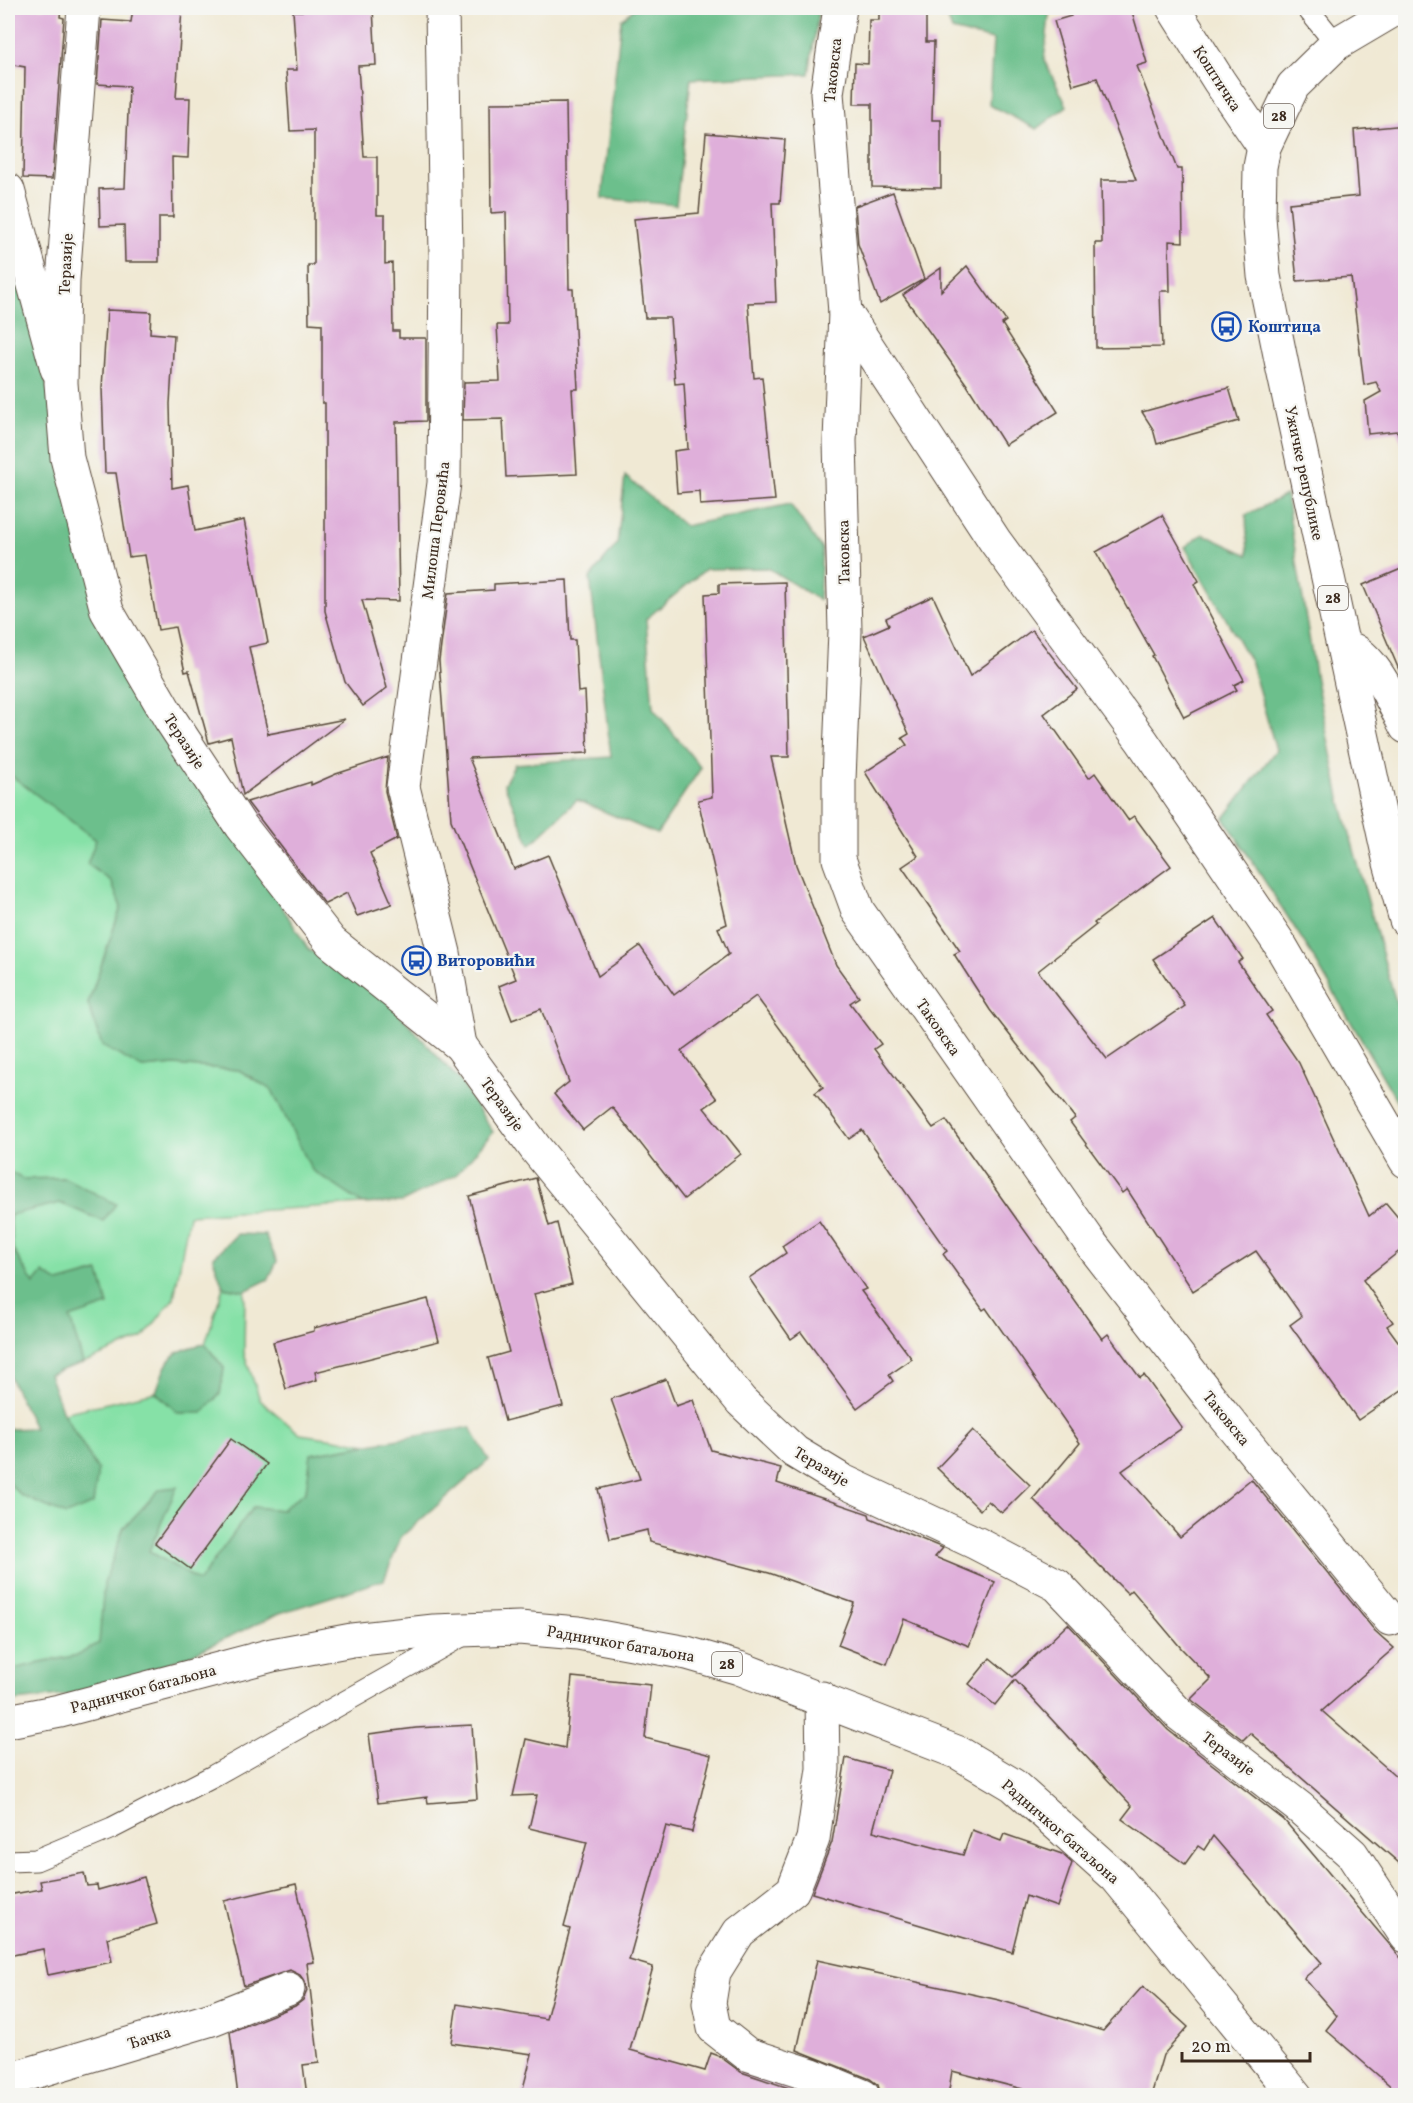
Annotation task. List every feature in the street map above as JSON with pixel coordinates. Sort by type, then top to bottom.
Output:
[{"type":"street","name":"Теразије","points":[[84,8],[63,280],[61,382],[67,458],[107,611],[170,719],[240,825],[331,942],[460,1045],[536,1149],[741,1401],[795,1452],[843,1481],[976,1543],[1057,1585],[1180,1715],[1300,1808],[1352,1854],[1406,1936]]},
{"type":"street","name":"Милоша Перовића","points":[[442,8],[446,256],[444,483],[403,787],[444,954],[460,1045]]},
{"type":"street","name":"Таковска","points":[[840,8],[826,93],[845,312],[840,441],[845,631],[839,780],[839,859],[858,910],[1092,1245],[1224,1414],[1390,1619]]},
{"type":"street","name":"Коштичка","points":[[1173,8],[1264,147]]},
{"type":"street","name":"Ужичке републике","points":[[1397,8],[1336,44],[1293,86],[1264,147],[1260,167],[1259,217],[1264,276],[1390,863],[1406,920]]},
{"type":"street","points":[[8,190],[61,382]]},
{"type":"street","name":"Таковска","points":[[845,312],[995,541],[1142,741],[1279,943],[1406,1161]]},
{"type":"street","points":[[1344,647],[1352,648],[1372,667],[1406,727]]},
{"type":"street","name":"Радничког батаљона","points":[[8,1721],[60,1711],[272,1655],[352,1640],[475,1628],[519,1628],[578,1633],[687,1653],[739,1668],[822,1698],[959,1753],[1013,1785],[1098,1858],[1130,1892],[1296,2096]]},
{"type":"street","points":[[822,1698],[823,1768],[813,1839],[793,1890],[739,1932],[714,1972],[709,2003],[714,2028],[747,2054],[812,2075],[862,2096]]},
{"type":"street","name":"Ђачка","points":[[8,2080],[212,2019],[288,1989]]},
{"type":"lane","points":[[1307,8],[1336,44]]},
{"type":"lane","points":[[8,1861],[36,1860],[112,1828],[213,1776],[475,1628]]},
{"type":"green space","points":[[635,8],[819,8],[809,74],[691,79],[676,205],[602,198],[621,20]]},
{"type":"green space","points":[[944,8],[1050,8],[1044,60],[1067,106],[1037,129],[989,105],[993,40],[952,30]]},
{"type":"green space","points":[[8,244],[118,640],[308,949],[386,999],[460,1081],[493,1132],[456,1175],[402,1202],[363,1204],[312,1170],[272,1090],[239,1070],[174,1065],[142,1068],[102,1046],[88,1004],[121,907],[111,881],[87,864],[96,840],[8,773]]},
{"type":"green space","points":[[625,476],[685,526],[790,504],[822,549],[819,600],[768,568],[706,569],[646,619],[653,708],[701,768],[657,834],[577,800],[530,845],[504,784],[515,764],[611,757],[590,578],[617,544]]},
{"type":"green space","points":[[1286,495],[1316,680],[1340,798],[1405,1030],[1405,1115],[1309,950],[1224,818],[1276,750],[1251,663],[1185,547],[1203,534],[1248,555],[1246,515]]},
{"type":"green space","points":[[8,773],[96,840],[121,907],[88,1004],[143,1068],[174,1065],[239,1070],[272,1090],[312,1170],[363,1204],[189,1215],[174,1298],[143,1338],[83,1363],[70,1318],[98,1272],[59,1283],[34,1285],[13,1250],[9,1214],[60,1203],[103,1221],[65,1178],[23,1179],[8,1171]]},
{"type":"green space","points":[[8,1171],[23,1179],[65,1178],[116,1204],[103,1221],[60,1203],[10,1215],[13,1250],[34,1284],[43,1273],[59,1283],[99,1272],[108,1305],[70,1318],[83,1363],[49,1374],[63,1413],[98,1470],[93,1504],[66,1515],[22,1496],[8,1482],[8,1429],[34,1428],[8,1373]]},
{"type":"green space","points":[[237,1234],[265,1235],[277,1261],[269,1279],[245,1291],[223,1287],[213,1258]]},
{"type":"green space","points":[[223,1287],[245,1291],[244,1353],[260,1400],[300,1434],[369,1444],[312,1454],[306,1491],[281,1510],[253,1507],[199,1582],[149,1551],[176,1488],[104,1584],[100,1643],[78,1655],[8,1670],[8,1482],[22,1496],[98,1470],[63,1413],[156,1392],[178,1413],[202,1412],[220,1394],[224,1368],[205,1344]]},
{"type":"green space","points":[[205,1344],[224,1368],[220,1394],[202,1413],[178,1413],[156,1392],[164,1371],[176,1353]]},
{"type":"green space","points":[[470,1427],[489,1460],[401,1537],[384,1580],[280,1613],[188,1656],[85,1693],[8,1702],[8,1670],[78,1655],[99,1643],[104,1584],[123,1529],[160,1489],[177,1487],[149,1551],[199,1581],[253,1507],[281,1510],[306,1491],[311,1454]]},
{"type":"building","points":[[8,8],[61,8],[60,17],[64,18],[52,179],[23,178],[25,67],[8,64]]},
{"type":"building","points":[[133,8],[182,8],[176,98],[190,98],[188,158],[172,157],[173,217],[159,217],[159,262],[125,262],[124,225],[100,226],[99,189],[125,188],[129,86],[97,84],[102,20],[131,22]]},
{"type":"building","points":[[302,8],[373,8],[376,65],[358,66],[364,157],[377,157],[377,215],[385,215],[385,264],[392,263],[393,331],[399,331],[399,338],[426,338],[426,421],[396,422],[399,601],[362,600],[387,688],[363,706],[345,682],[325,611],[325,403],[322,403],[322,324],[309,323],[308,265],[314,265],[314,130],[290,131],[286,70],[297,70],[293,11],[302,11]]},
{"type":"building","points":[[879,8],[926,8],[926,42],[934,42],[932,120],[941,120],[941,188],[872,187],[872,104],[854,104],[855,63],[868,64],[869,20],[879,20]]},
{"type":"building","points":[[1069,8],[1131,8],[1147,63],[1137,66],[1177,169],[1182,169],[1183,242],[1169,241],[1170,291],[1160,291],[1162,347],[1096,348],[1095,243],[1102,243],[1101,180],[1136,180],[1097,78],[1073,85],[1054,21],[1071,16]]},
{"type":"building","points":[[566,102],[569,289],[573,289],[578,389],[572,389],[577,474],[506,477],[503,419],[463,420],[464,382],[500,381],[497,325],[508,325],[506,212],[491,213],[490,103]]},
{"type":"building","points":[[1406,125],[1405,450],[1397,431],[1368,434],[1365,401],[1381,392],[1376,382],[1364,385],[1351,277],[1297,281],[1289,203],[1359,196],[1354,130]]},
{"type":"building","points":[[706,133],[785,140],[780,203],[772,203],[776,302],[748,303],[754,378],[762,377],[775,500],[700,505],[699,491],[677,493],[674,451],[688,449],[684,383],[675,384],[670,318],[645,318],[634,219],[699,213]]},
{"type":"building","points":[[893,192],[924,279],[880,304],[858,244],[855,206]]},
{"type":"building","points":[[967,266],[1006,321],[1002,324],[1058,412],[1005,445],[967,385],[903,295],[941,268],[941,291]]},
{"type":"building","points":[[107,310],[151,312],[150,333],[174,335],[170,404],[172,488],[188,485],[195,531],[244,520],[268,643],[249,647],[268,734],[345,719],[243,795],[231,737],[209,743],[189,671],[185,672],[175,627],[158,630],[145,555],[129,557],[116,473],[105,473],[102,388]]},
{"type":"building","points":[[1229,388],[1239,421],[1157,444],[1153,429],[1142,412]]},
{"type":"building","points":[[1162,515],[1199,581],[1194,584],[1244,680],[1234,685],[1237,690],[1184,717],[1152,656],[1154,655],[1096,552]]},
{"type":"building","points":[[1406,567],[1406,684],[1405,684],[1363,585]]},
{"type":"building","points":[[567,580],[570,640],[575,640],[578,692],[585,691],[588,753],[469,758],[514,869],[548,855],[598,976],[640,946],[674,995],[729,954],[718,928],[727,924],[698,800],[712,797],[705,594],[719,593],[719,584],[785,582],[789,757],[771,757],[796,865],[836,965],[859,997],[850,1003],[881,1044],[874,1049],[933,1128],[946,1120],[1102,1339],[1108,1334],[1140,1378],[1144,1375],[1182,1428],[1122,1471],[1180,1537],[1251,1479],[1375,1631],[1394,1648],[1322,1711],[1406,1785],[1406,1869],[1250,1733],[1243,1740],[1193,1701],[1191,1699],[1211,1679],[1181,1648],[1132,1590],[1128,1594],[1033,1499],[1080,1443],[986,1308],[983,1310],[943,1254],[947,1251],[862,1130],[849,1139],[815,1093],[823,1087],[756,996],[681,1051],[717,1099],[704,1108],[741,1154],[684,1199],[612,1107],[583,1130],[554,1094],[569,1082],[541,1009],[512,1020],[499,986],[516,979],[451,820],[439,661],[448,593],[494,590],[494,584]]},
{"type":"building","points":[[933,596],[970,676],[1032,630],[1077,689],[1044,714],[1089,778],[1095,773],[1128,820],[1134,816],[1171,866],[1094,923],[1096,925],[1038,971],[1107,1059],[1185,1006],[1153,959],[1215,918],[1243,959],[1238,962],[1272,1011],[1266,1015],[1299,1063],[1369,1216],[1386,1203],[1406,1227],[1406,1246],[1363,1280],[1393,1322],[1387,1326],[1406,1352],[1406,1387],[1358,1420],[1290,1325],[1302,1316],[1256,1251],[1193,1291],[1127,1189],[1122,1193],[1070,1122],[1075,1118],[990,1010],[954,954],[960,951],[902,867],[918,856],[865,772],[907,745],[902,738],[909,734],[864,636],[889,625],[886,618]]},
{"type":"building","points":[[388,757],[385,791],[397,839],[370,853],[392,904],[357,916],[347,893],[325,904],[247,802],[311,782],[311,785]]},
{"type":"building","points":[[536,1178],[549,1226],[557,1223],[572,1284],[534,1294],[563,1406],[505,1421],[488,1358],[509,1352],[469,1196]]},
{"type":"building","points":[[819,1221],[866,1289],[861,1291],[912,1359],[889,1375],[893,1381],[857,1408],[801,1332],[791,1339],[749,1278],[786,1253],[782,1246]]},
{"type":"building","points":[[428,1299],[439,1341],[315,1372],[317,1380],[286,1389],[273,1342],[314,1331],[314,1328]]},
{"type":"building","points":[[666,1379],[676,1406],[693,1400],[711,1450],[781,1468],[777,1483],[869,1514],[870,1518],[943,1548],[935,1557],[995,1582],[969,1646],[904,1619],[887,1664],[838,1645],[854,1603],[769,1573],[649,1542],[647,1530],[610,1539],[598,1489],[640,1479],[611,1399]]},
{"type":"building","points":[[973,1430],[1030,1485],[1002,1513],[988,1501],[980,1510],[937,1468]]},
{"type":"building","points":[[231,1439],[267,1464],[190,1569],[155,1543]]},
{"type":"building","points":[[1068,1624],[1168,1730],[1284,1820],[1406,1964],[1406,2096],[1402,2096],[1326,2030],[1337,2016],[1304,1978],[1322,1963],[1213,1836],[1204,1850],[1198,1846],[1185,1864],[1122,1819],[1132,1806],[1015,1680],[995,1705],[969,1684],[990,1658],[1013,1677]]},
{"type":"building","points":[[572,1677],[651,1685],[645,1738],[711,1755],[692,1832],[666,1826],[629,1960],[653,1967],[630,2050],[705,2071],[711,2053],[741,2072],[813,2096],[521,2096],[532,2054],[451,2043],[457,2004],[546,2019],[570,1929],[564,1927],[587,1842],[529,1828],[537,1795],[513,1796],[526,1739],[565,1748]]},
{"type":"building","points":[[472,1725],[477,1799],[428,1803],[427,1797],[378,1803],[369,1734],[416,1728]]},
{"type":"building","points":[[846,1758],[889,1770],[873,1831],[963,1855],[972,1830],[1001,1841],[1004,1834],[1062,1854],[1072,1863],[1057,1907],[1026,1896],[1012,1952],[812,1893],[832,1842]]},
{"type":"building","points":[[84,1873],[87,1886],[97,1885],[98,1890],[144,1877],[157,1924],[107,1938],[112,1962],[48,1975],[43,1949],[8,1956],[8,1895],[42,1889],[40,1881]]},
{"type":"building","points":[[296,1884],[314,1962],[307,1963],[319,2063],[303,2065],[307,2096],[238,2096],[230,2032],[295,2006],[303,2000],[307,1991],[300,1975],[290,1970],[244,1986],[224,1901]]},
{"type":"building","points":[[817,1960],[999,2000],[1103,2031],[1143,1986],[1188,2027],[1163,2055],[1151,2096],[1046,2095],[952,2071],[948,2096],[881,2096],[878,2085],[870,2079],[797,2050]]},
{"type":"place","name":"Коштица","points":[[1227,326]]},
{"type":"place","name":"Виторовићи","points":[[416,960]]}]
